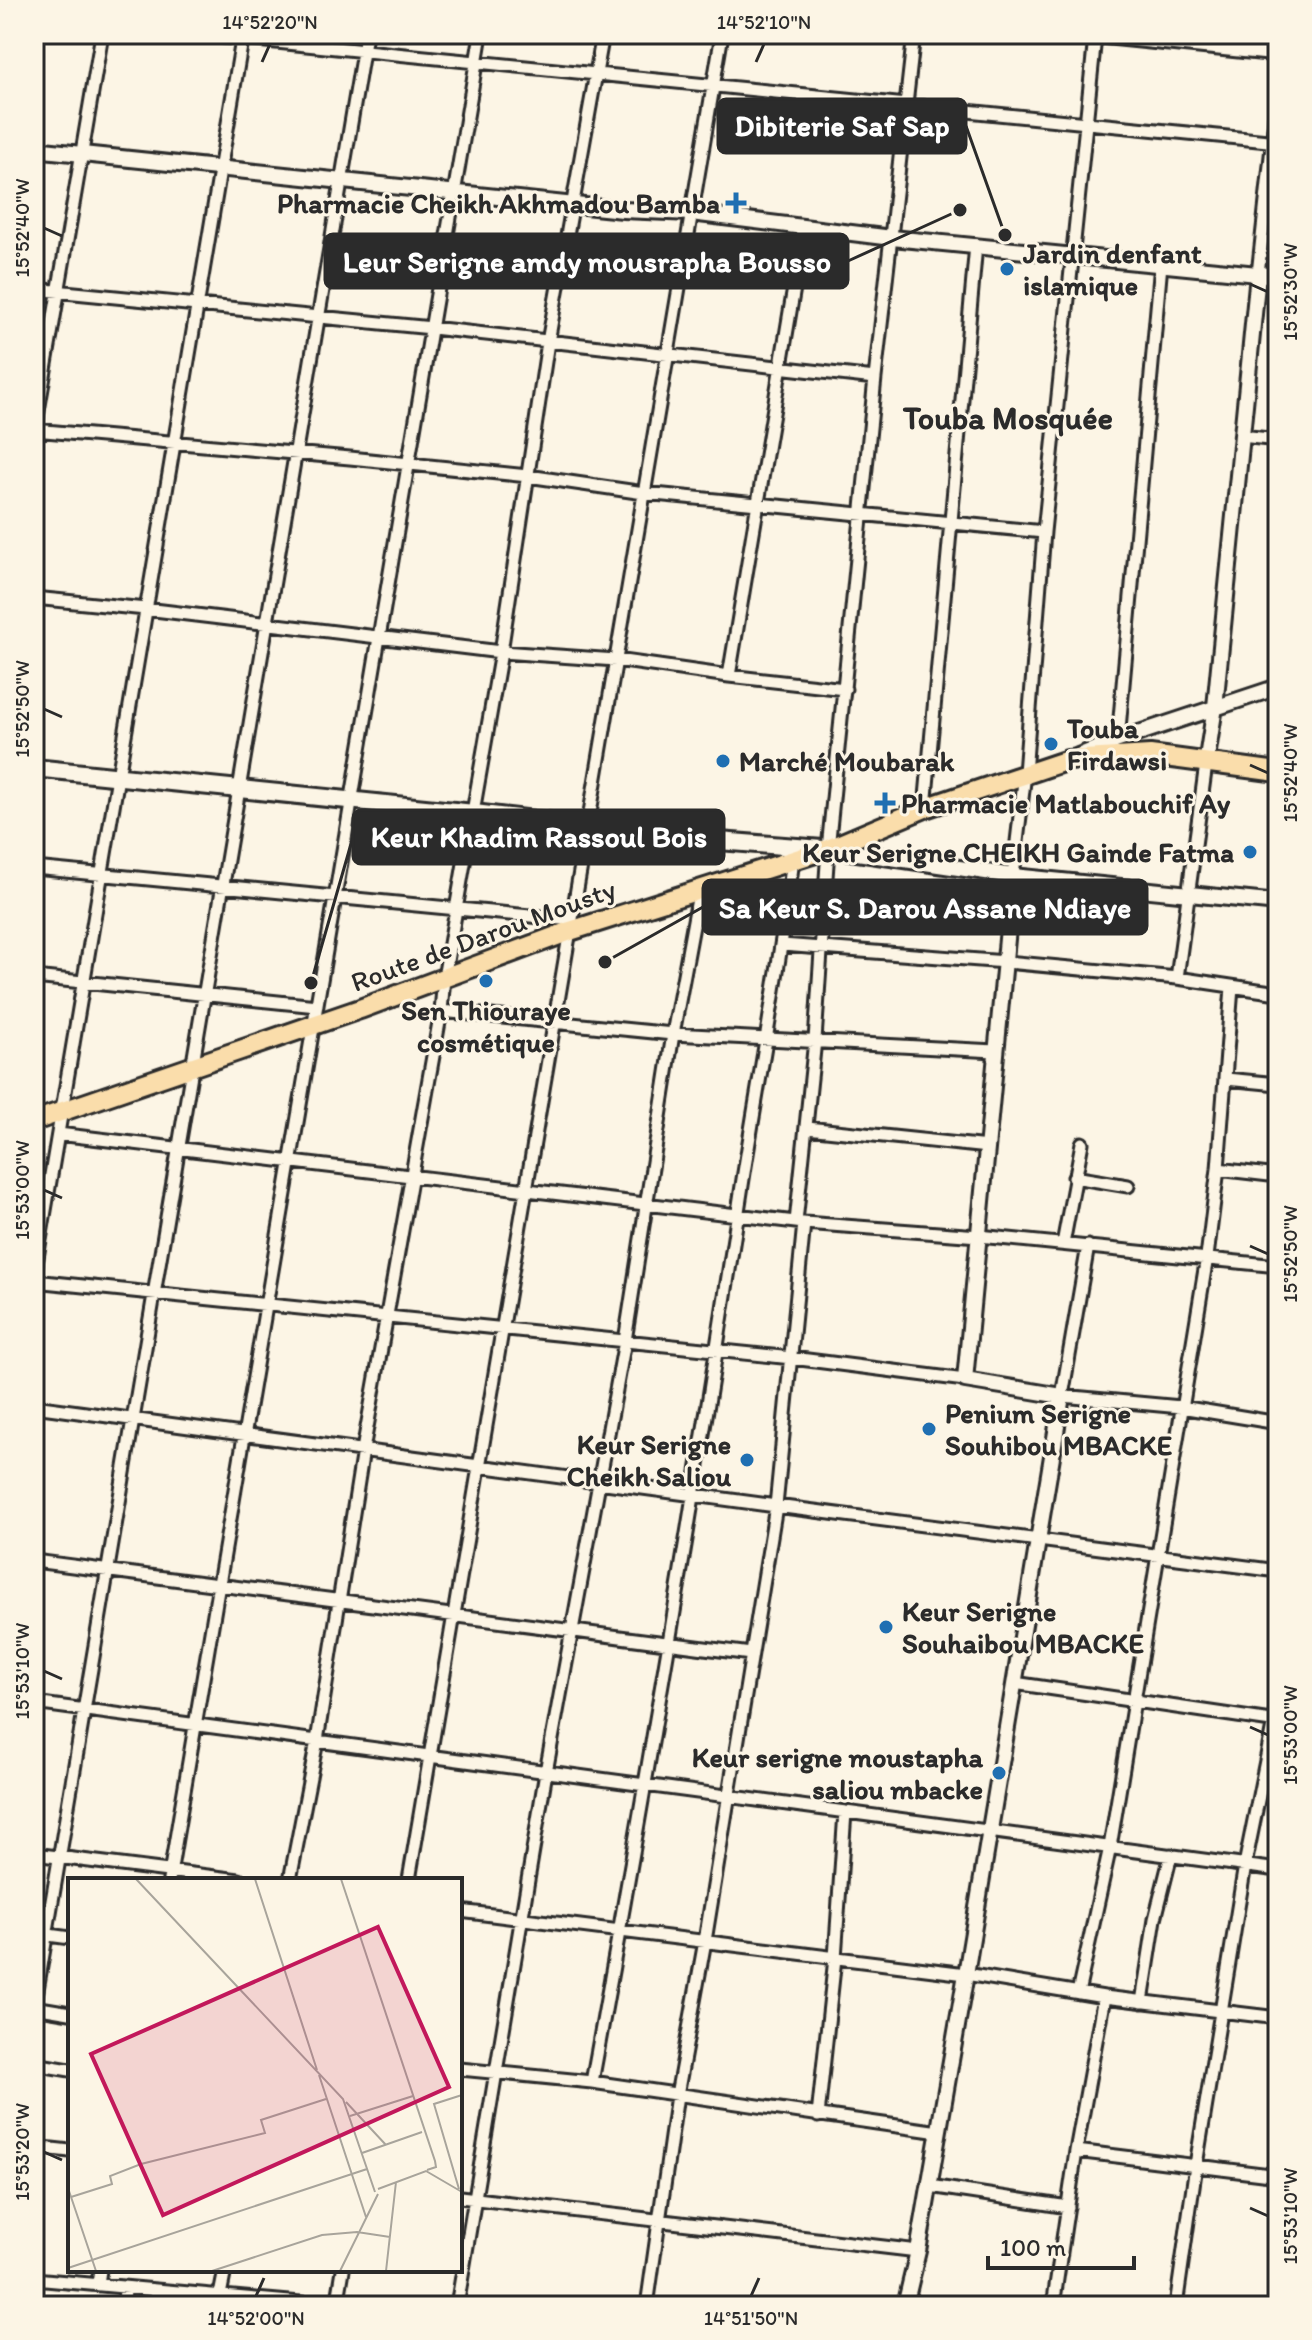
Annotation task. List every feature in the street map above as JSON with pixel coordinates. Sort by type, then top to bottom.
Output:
[{"type":"main road","name":"Route de Darou Mousty","points":[[34,1121],[193,1067],[316,1015],[444,978],[571,925],[828,849],[925,808],[1068,760],[1150,755],[1278,772]]},
{"type":"main road","points":[[34,768],[706,840],[828,849]]},
{"type":"street","points":[[102,34],[34,432],[296,452],[528,476],[644,493],[1044,532]]},
{"type":"street","points":[[195,34],[243,36],[364,51],[1276,142]]},
{"type":"street","points":[[68,2013],[34,2007],[40,1934],[59,1858],[85,1710],[366,34]]},
{"type":"street","points":[[170,1875],[481,34]]},
{"type":"street","points":[[290,1878],[317,1741],[363,1450],[441,1011],[444,978],[501,652],[548,342],[603,34]]},
{"type":"street","points":[[409,1878],[722,34]]},
{"type":"street","points":[[647,2306],[677,2095],[776,1506],[792,1358],[828,849],[875,378],[914,34]]},
{"type":"street","points":[[1070,34],[1278,55]]},
{"type":"street","points":[[243,36],[34,1278],[792,1358],[1062,1396],[1181,1407],[1278,1423]]},
{"type":"street","points":[[965,1380],[995,1051],[1025,773],[1044,532],[1095,37]]},
{"type":"street","points":[[1177,978],[1215,707],[1258,274],[1276,142],[1278,92]]},
{"type":"street","points":[[34,149],[572,205],[691,213],[892,238],[1278,276]]},
{"type":"street","points":[[729,676],[804,228]]},
{"type":"street","points":[[925,808],[976,245]]},
{"type":"street","points":[[1118,740],[1161,264]]},
{"type":"street","points":[[34,289],[319,316],[875,378]]},
{"type":"street","points":[[1241,436],[1278,440]]},
{"type":"street","points":[[34,598],[501,652],[616,660],[845,689]]},
{"type":"street","points":[[1068,760],[1118,740],[1278,687]]},
{"type":"street","points":[[828,849],[1013,876],[1278,903]]},
{"type":"street","points":[[592,2082],[717,1351],[793,859]]},
{"type":"street","points":[[34,868],[457,908],[571,925]]},
{"type":"street","points":[[457,2306],[546,1772],[625,1341],[673,1034],[700,888]]},
{"type":"street","points":[[782,945],[1177,978],[1278,993]]},
{"type":"street","points":[[34,977],[205,995],[316,1015]]},
{"type":"street","points":[[1078,1993],[1110,1847],[1207,1257],[1218,1169],[1232,987]]},
{"type":"street","points":[[441,1011],[673,1034],[995,1051]]},
{"type":"street","points":[[1226,1079],[1278,1084]]},
{"type":"street","points":[[807,1128],[988,1147]]},
{"type":"street","points":[[58,1134],[800,1222],[1088,1246],[1278,1266]]},
{"type":"street","points":[[1063,1244],[1082,1143]]},
{"type":"street","points":[[1218,1169],[1278,1176]]},
{"type":"street","points":[[1074,1177],[1128,1186]]},
{"type":"street","points":[[905,2306],[930,2186],[1088,1246]]},
{"type":"street","points":[[34,1406],[1278,1571]]},
{"type":"street","points":[[34,1561],[751,1654]]},
{"type":"street","points":[[1014,1683],[1276,1722]]},
{"type":"street","points":[[1176,2306],[1245,1865],[1278,1701]]},
{"type":"street","points":[[34,1703],[1278,1870]]},
{"type":"street","points":[[818,2116],[835,1958],[845,1812]]},
{"type":"street","points":[[34,1854],[170,1875],[211,1878]]},
{"type":"street","points":[[1142,2002],[1155,1919],[1171,1855]]},
{"type":"street","points":[[462,1911],[966,1974],[1104,1997],[1278,2018]]},
{"type":"street","points":[[40,1934],[68,1938]]},
{"type":"street","points":[[1053,2306],[1076,2151],[1104,1997]]},
{"type":"street","points":[[34,2064],[68,2070]]},
{"type":"street","points":[[462,2069],[592,2082],[939,2132]]},
{"type":"street","points":[[34,2147],[68,2151]]},
{"type":"street","points":[[1076,2151],[1278,2176]]},
{"type":"street","points":[[930,2186],[1068,2207]]},
{"type":"street","points":[[462,2197],[918,2251]]},
{"type":"street","points":[[98,2284],[100,2272]]},
{"type":"street","points":[[220,2295],[225,2272]]},
{"type":"street","points":[[34,2279],[220,2295],[232,2301],[336,2306],[343,2272]]},
{"type":"street","points":[[124,2306],[125,2288]]},
{"type":"place","name":"Pharmacie Cheikh Akhmadou Bamba","points":[[736,203]]},
{"type":"place","name":"Leur Serigne amdy mousrapha Bousso","points":[[960,210]]},
{"type":"place","name":"Dibiterie Saf Sap","points":[[1005,235]]},
{"type":"place","name":"Jardin denfant islamique","points":[[1007,269]]},
{"type":"place","name":"Touba Firdawsi","points":[[1051,744]]},
{"type":"place","name":"Marché Moubarak","points":[[723,761]]},
{"type":"place","name":"Pharmacie Matlabouchif Ay","points":[[885,803]]},
{"type":"place","name":"Keur Serigne CHEIKH Gainde Fatma","points":[[1250,852]]},
{"type":"place","name":"Sa Keur S. Darou Assane Ndiaye","points":[[605,962]]},
{"type":"place","name":"Sen Thiouraye cosmétique","points":[[486,981]]},
{"type":"place","name":"Keur Khadim Rassoul Bois","points":[[311,983]]},
{"type":"place","name":"Penium Serigne Souhibou MBACKE","points":[[929,1429]]},
{"type":"place","name":"Keur Serigne Cheikh Saliou","points":[[747,1460]]},
{"type":"place","name":"Keur Serigne Souhaibou MBACKE","points":[[886,1627]]},
{"type":"place","name":"Keur serigne moustapha saliou mbacke","points":[[999,1773]]},
{"type":"district","name":"Touba Mosquée","points":[[1008,418]]}]
